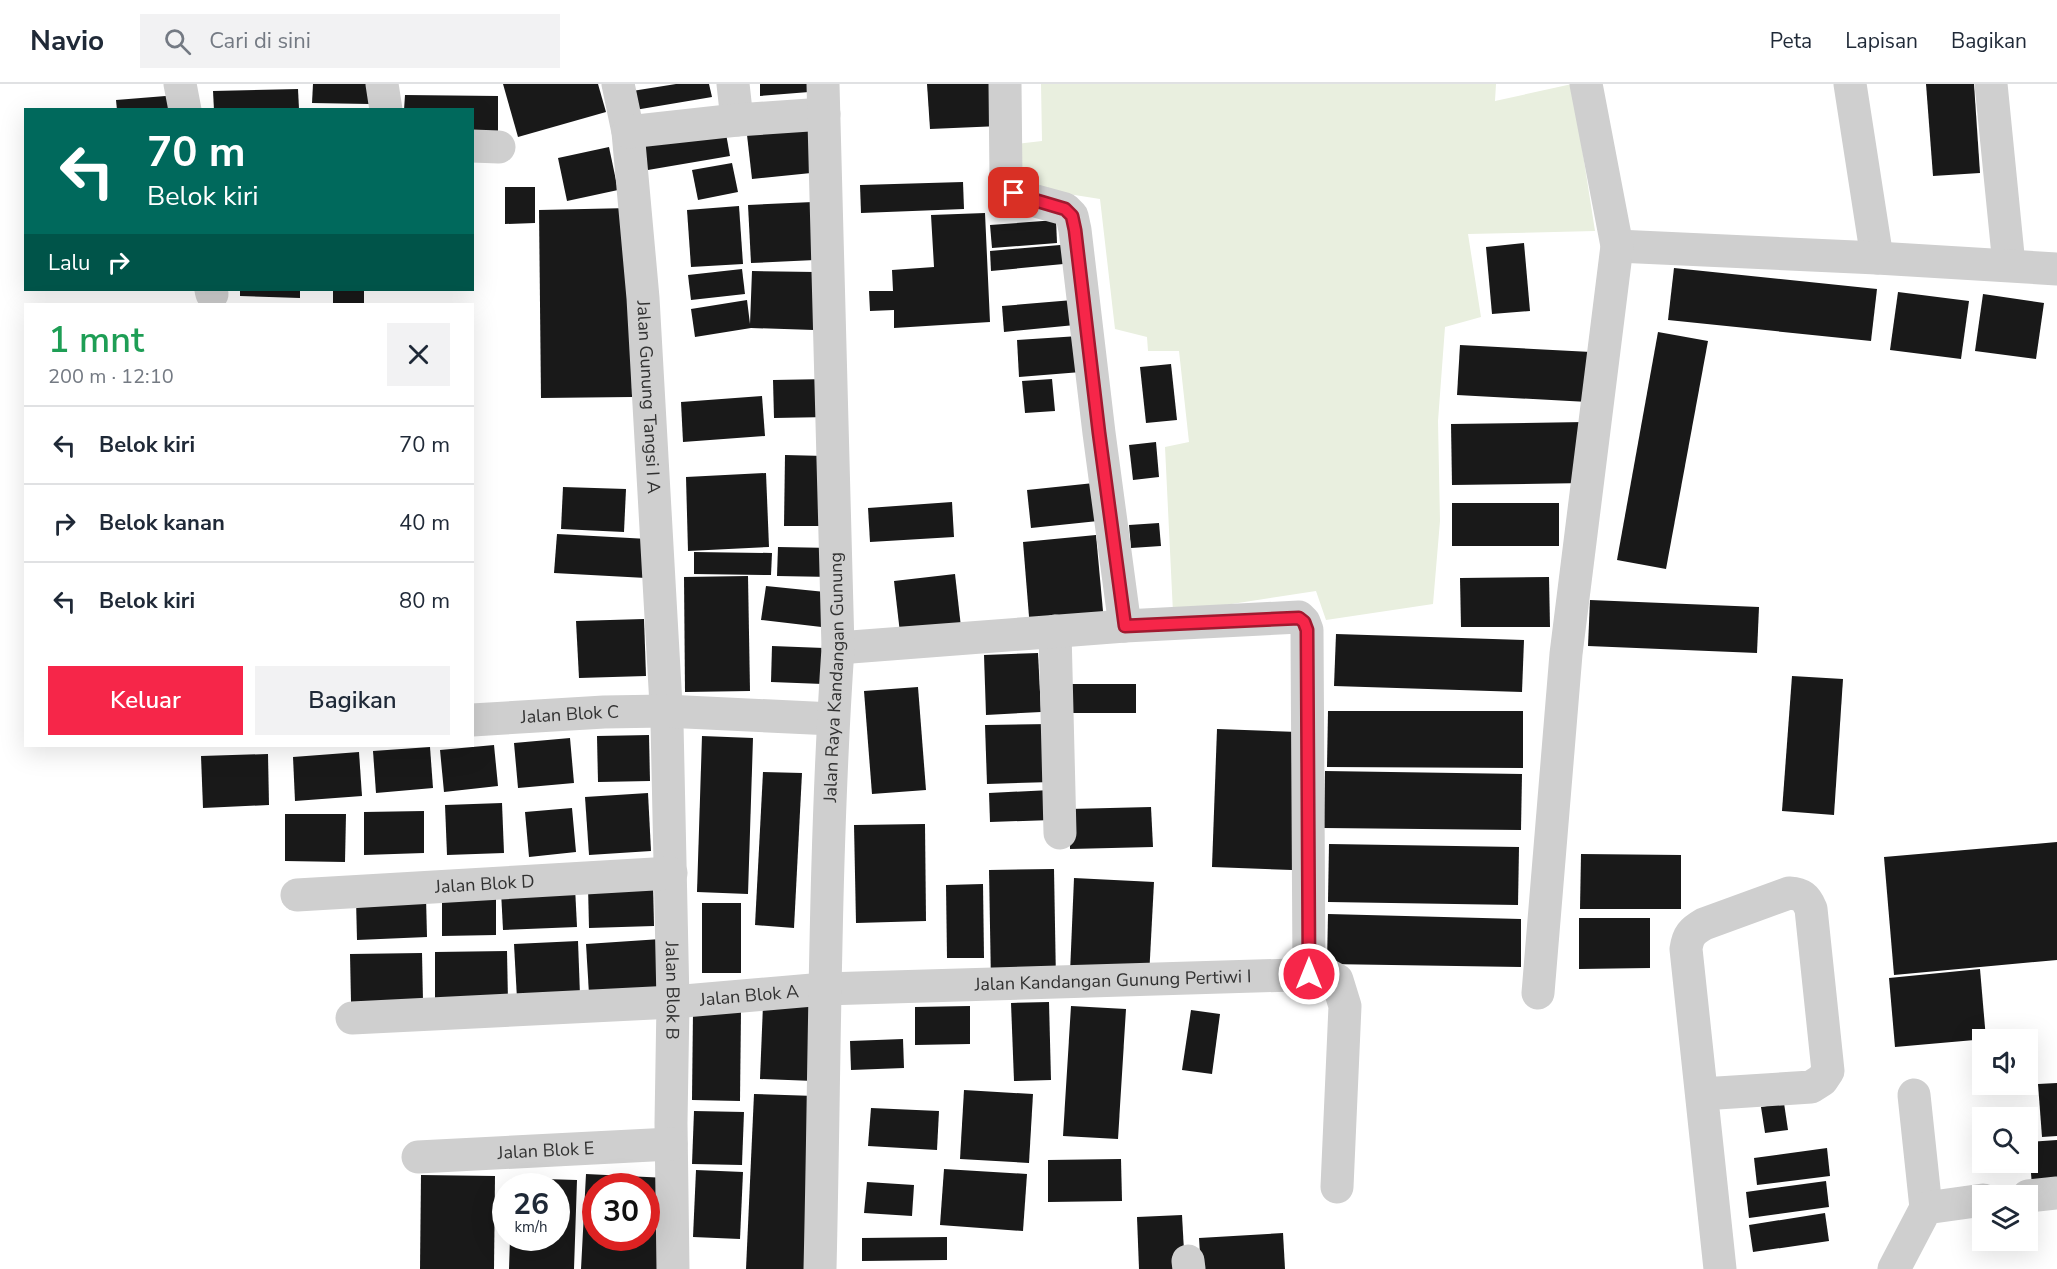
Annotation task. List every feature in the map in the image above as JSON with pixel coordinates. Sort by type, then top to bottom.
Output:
[{"type":"street","points":[[180,84],[184,108]]},
{"type":"street","points":[[382,84],[386,108]]},
{"type":"street","name":"Jalan Gunung Tangsi I A","points":[[618,84],[628,132],[643,298],[665,711]]},
{"type":"street","points":[[733,84],[737,120]]},
{"type":"street","points":[[1005,84],[1006,179],[1014,193],[1065,209],[1072,216],[1125,626]]},
{"type":"street","points":[[1538,993],[1566,654],[1617,246],[1586,84]]},
{"type":"street","points":[[1850,84],[1877,258]]},
{"type":"street","points":[[1991,84],[2009,265]]},
{"type":"street","points":[[628,132],[737,120],[823,99]]},
{"type":"street","name":"Jalan Raya Kandangan Gunung","points":[[820,1269],[824,989],[833,719],[838,648],[823,99]]},
{"type":"street","points":[[1617,246],[2057,269]]},
{"type":"street","points":[[838,648],[1125,626],[1299,618],[1304,622],[1307,630],[1309,974]]},
{"type":"street","points":[[1055,631],[1060,833]]},
{"type":"street","name":"Jalan Blok C","points":[[474,720],[604,712],[665,711],[833,719]]},
{"type":"street","name":"Jalan Blok B","points":[[665,711],[673,1002],[671,1143],[673,1269]]},
{"type":"street","name":"Jalan Blok D","points":[[297,895],[671,873]]},
{"type":"street","points":[[1702,1094],[1810,1087],[1822,1080],[1828,1071],[1811,909],[1807,898],[1789,893],[1704,924],[1692,931],[1688,937],[1686,950],[1720,1269]]},
{"type":"street","name":"Jalan Kandangan Gunung Pertiwi I","points":[[824,989],[1326,974],[1337,980],[1345,1006],[1336,1187]]},
{"type":"street","name":"Jalan Blok A","points":[[673,1002],[824,989]]},
{"type":"street","points":[[352,1018],[673,1002]]},
{"type":"street","points":[[1894,1269],[1926,1208],[1914,1095]]},
{"type":"street","name":"Jalan Blok E","points":[[418,1157],[671,1143]]},
{"type":"street","points":[[2038,1195],[2057,1193]]},
{"type":"street","points":[[1926,1208],[1972,1202]]},
{"type":"green space","points":[[1041,84],[1496,84],[1495,101],[1572,84],[1595,231],[1468,234],[1481,317],[1445,327],[1438,421],[1440,521],[1433,604],[1326,620],[1316,591],[1173,613],[1165,447],[1189,442],[1179,351],[1148,351],[1147,337],[1115,329],[1100,199],[1005,184],[990,147],[1042,141]]},
{"type":"building","points":[[313,84],[369,84],[369,104],[312,103]]},
{"type":"building","points":[[503,84],[598,84],[606,112],[518,137]]},
{"type":"building","points":[[676,84],[709,84],[712,97],[629,111],[626,92]]},
{"type":"building","points":[[760,84],[808,84],[809,92],[760,96]]},
{"type":"building","points":[[927,84],[999,84],[1000,126],[930,129]]},
{"type":"building","points":[[1926,84],[1974,84],[1980,173],[1933,176]]},
{"type":"building","points":[[298,89],[299,108],[214,108],[213,91]]},
{"type":"building","points":[[178,95],[179,108],[117,108],[116,100]]},
{"type":"building","points":[[405,95],[498,96],[498,135],[474,134],[474,108],[404,108]]},
{"type":"building","points":[[725,128],[730,156],[642,171],[638,143]]},
{"type":"building","points":[[816,128],[821,172],[752,179],[747,135]]},
{"type":"building","points":[[609,147],[618,190],[567,201],[558,158]]},
{"type":"building","points":[[732,163],[738,192],[698,200],[692,170]]},
{"type":"building","points":[[963,182],[964,209],[861,213],[860,185]]},
{"type":"building","points":[[505,187],[535,187],[535,223],[505,224]]},
{"type":"building","points":[[813,202],[815,260],[751,263],[748,205]]},
{"type":"building","points":[[739,206],[743,264],[691,267],[687,210]]},
{"type":"building","points":[[630,208],[632,397],[541,398],[539,210]]},
{"type":"building","points":[[985,213],[990,322],[894,328],[894,310],[870,311],[869,291],[893,291],[892,270],[934,267],[931,215]]},
{"type":"building","points":[[1056,220],[1057,243],[992,248],[990,225]]},
{"type":"building","points":[[1524,243],[1530,311],[1492,314],[1486,247]]},
{"type":"building","points":[[1072,244],[1074,263],[991,271],[990,251]]},
{"type":"building","points":[[1674,268],[1877,289],[1871,341],[1668,320]]},
{"type":"building","points":[[742,269],[745,294],[691,300],[688,275]]},
{"type":"building","points":[[752,271],[815,272],[814,330],[751,328],[695,337],[691,309],[747,300],[750,324]]},
{"type":"building","points":[[240,291],[300,291],[300,298],[240,296]]},
{"type":"building","points":[[333,291],[364,291],[364,303],[333,303]]},
{"type":"building","points":[[1898,292],[1969,301],[1961,359],[1890,350]]},
{"type":"building","points":[[1983,294],[2044,303],[2036,359],[1975,351]]},
{"type":"building","points":[[1073,300],[1075,325],[1004,332],[1002,306]]},
{"type":"building","points":[[1658,332],[1708,341],[1666,569],[1617,560]]},
{"type":"building","points":[[1079,336],[1081,372],[1019,377],[1017,340]]},
{"type":"building","points":[[1460,345],[1591,352],[1588,402],[1457,395]]},
{"type":"building","points":[[1171,364],[1177,420],[1146,423],[1140,367]]},
{"type":"building","points":[[829,379],[829,417],[774,418],[773,380]]},
{"type":"building","points":[[1052,379],[1055,411],[1025,413],[1022,381]]},
{"type":"building","points":[[762,396],[765,436],[683,442],[681,402]]},
{"type":"building","points":[[1585,422],[1586,483],[1452,485],[1451,424]]},
{"type":"building","points":[[1156,442],[1159,477],[1133,480],[1129,445]]},
{"type":"building","points":[[785,455],[825,456],[825,526],[784,526]]},
{"type":"building","points":[[766,473],[769,547],[688,551],[686,477]]},
{"type":"building","points":[[1094,483],[1098,521],[1031,528],[1027,490]]},
{"type":"building","points":[[563,487],[626,489],[624,532],[561,529]]},
{"type":"building","points":[[952,502],[954,537],[870,542],[868,508]]},
{"type":"building","points":[[1452,503],[1559,503],[1559,546],[1452,546]]},
{"type":"building","points":[[1159,523],[1161,546],[1131,548],[1129,525]]},
{"type":"building","points":[[557,534],[648,539],[646,578],[554,573]]},
{"type":"building","points":[[1096,535],[1104,622],[1030,629],[1023,542]]},
{"type":"building","points":[[778,547],[833,548],[832,577],[777,576]]},
{"type":"building","points":[[694,552],[772,553],[771,575],[694,574]]},
{"type":"building","points":[[955,574],[961,627],[900,633],[894,581]]},
{"type":"building","points":[[748,576],[750,691],[685,692],[684,577]]},
{"type":"building","points":[[1549,577],[1550,627],[1461,627],[1460,578]]},
{"type":"building","points":[[766,586],[835,593],[830,628],[761,620]]},
{"type":"building","points":[[1590,600],[1759,607],[1757,653],[1588,646]]},
{"type":"building","points":[[644,619],[646,676],[579,678],[576,621]]},
{"type":"building","points":[[1336,634],[1524,640],[1522,692],[1334,686]]},
{"type":"building","points":[[772,646],[824,648],[823,684],[771,682]]},
{"type":"building","points":[[1038,653],[1041,712],[986,715],[984,655]]},
{"type":"building","points":[[1792,676],[1843,679],[1834,815],[1782,811]]},
{"type":"building","points":[[1068,684],[1136,684],[1136,713],[1068,713]]},
{"type":"building","points":[[918,687],[926,790],[872,794],[864,691]]},
{"type":"building","points":[[1328,711],[1523,711],[1523,768],[1327,767]]},
{"type":"building","points":[[1051,724],[1052,782],[987,784],[985,725]]},
{"type":"building","points":[[1217,729],[1298,732],[1292,870],[1212,867]]},
{"type":"building","points":[[649,735],[650,781],[598,782],[597,736]]},
{"type":"building","points":[[702,736],[753,738],[748,894],[697,892]]},
{"type":"building","points":[[570,738],[574,783],[518,788],[514,743]]},
{"type":"building","points":[[494,745],[498,786],[444,792],[440,750]]},
{"type":"building","points":[[430,747],[433,788],[376,793],[373,751]]},
{"type":"building","points":[[359,752],[362,796],[295,801],[293,757]]},
{"type":"building","points":[[268,754],[269,805],[203,808],[201,756]]},
{"type":"building","points":[[1325,771],[1522,774],[1521,830],[1324,828]]},
{"type":"building","points":[[763,772],[802,773],[794,928],[755,925]]},
{"type":"building","points":[[1051,790],[1052,820],[990,822],[989,793]]},
{"type":"building","points":[[648,793],[651,851],[589,855],[585,797]]},
{"type":"building","points":[[502,803],[504,853],[447,855],[445,805]]},
{"type":"building","points":[[1151,807],[1153,847],[1070,849],[1069,809]]},
{"type":"building","points":[[572,808],[576,852],[529,857],[525,812]]},
{"type":"building","points":[[424,811],[424,853],[364,855],[364,812]]},
{"type":"building","points":[[285,814],[346,814],[345,862],[285,861]]},
{"type":"building","points":[[925,824],[926,921],[856,923],[854,825]]},
{"type":"building","points":[[2057,842],[2057,960],[1894,975],[1884,857]]},
{"type":"building","points":[[1329,844],[1519,847],[1518,905],[1328,902]]},
{"type":"building","points":[[1581,854],[1681,855],[1681,909],[1580,909]]},
{"type":"building","points":[[1054,869],[1056,982],[991,983],[989,870]]},
{"type":"building","points":[[1074,878],[1154,882],[1149,977],[1070,973]]},
{"type":"building","points":[[653,883],[654,926],[589,928],[588,886]]},
{"type":"building","points":[[983,884],[984,958],[947,958],[946,885]]},
{"type":"building","points":[[575,887],[577,927],[503,930],[501,891]]},
{"type":"building","points":[[496,890],[496,935],[442,936],[442,891]]},
{"type":"building","points":[[426,897],[427,937],[357,940],[356,899]]},
{"type":"building","points":[[702,903],[741,903],[741,973],[702,973]]},
{"type":"building","points":[[1328,914],[1521,919],[1521,967],[1327,964]]},
{"type":"building","points":[[1579,918],[1650,918],[1650,968],[1579,969]]},
{"type":"building","points":[[661,939],[663,990],[589,994],[586,944]]},
{"type":"building","points":[[578,941],[580,995],[517,999],[514,944]]},
{"type":"building","points":[[507,951],[508,1002],[435,1003],[435,952]]},
{"type":"building","points":[[422,953],[423,1001],[351,1002],[350,954]]},
{"type":"building","points":[[1980,969],[1985,1029],[1972,1029],[1972,1040],[1895,1047],[1889,978]]},
{"type":"building","points":[[1049,1002],[1051,1080],[1014,1081],[1011,1003]]},
{"type":"building","points":[[763,1005],[817,1007],[814,1081],[760,1079]]},
{"type":"building","points":[[970,1006],[970,1044],[915,1045],[915,1007]]},
{"type":"building","points":[[1071,1006],[1126,1009],[1118,1139],[1063,1136]]},
{"type":"building","points":[[1191,1010],[1220,1014],[1212,1074],[1182,1070]]},
{"type":"building","points":[[693,1011],[741,1011],[740,1101],[692,1100]]},
{"type":"building","points":[[903,1039],[904,1068],[851,1070],[850,1041]]},
{"type":"building","points":[[2057,1083],[2057,1136],[2042,1137],[2038,1084]]},
{"type":"building","points":[[964,1090],[1033,1094],[1029,1163],[960,1159]]},
{"type":"building","points":[[754,1094],[815,1096],[808,1269],[746,1269]]},
{"type":"building","points":[[1784,1103],[1788,1130],[1765,1133],[1761,1107]]},
{"type":"building","points":[[871,1108],[939,1111],[937,1150],[868,1146]]},
{"type":"building","points":[[694,1111],[744,1112],[742,1165],[692,1164]]},
{"type":"building","points":[[2057,1140],[2057,1186],[2038,1188],[2038,1185],[2032,1185],[2031,1173],[2038,1173],[2038,1141]]},
{"type":"building","points":[[1827,1148],[1830,1176],[1757,1185],[1754,1158]]},
{"type":"building","points":[[1121,1159],[1122,1201],[1048,1202],[1048,1160]]},
{"type":"building","points":[[944,1169],[1027,1174],[1023,1231],[940,1225]]},
{"type":"building","points":[[696,1170],[743,1172],[740,1239],[693,1237]]},
{"type":"building","points":[[421,1175],[492,1176],[494,1269],[420,1269]]},
{"type":"building","points":[[660,1178],[667,1178],[661,1269],[581,1269],[582,1250],[660,1251]]},
{"type":"building","points":[[570,1180],[577,1180],[574,1269],[509,1269],[510,1251],[570,1251]]},
{"type":"building","points":[[1826,1181],[1829,1207],[1749,1218],[1746,1192]]},
{"type":"building","points":[[867,1182],[914,1185],[912,1216],[864,1213]]},
{"type":"building","points":[[1825,1213],[1829,1241],[1753,1252],[1749,1225]]},
{"type":"building","points":[[1182,1215],[1185,1269],[1139,1269],[1137,1217]]},
{"type":"building","points":[[1283,1233],[1285,1269],[1201,1269],[1199,1238]]},
{"type":"building","points":[[947,1237],[947,1260],[862,1261],[862,1238]]},
{"type":"route","points":[[1014,193],[1065,209],[1072,216],[1125,626],[1299,618],[1304,622],[1307,630],[1309,974]]}]
